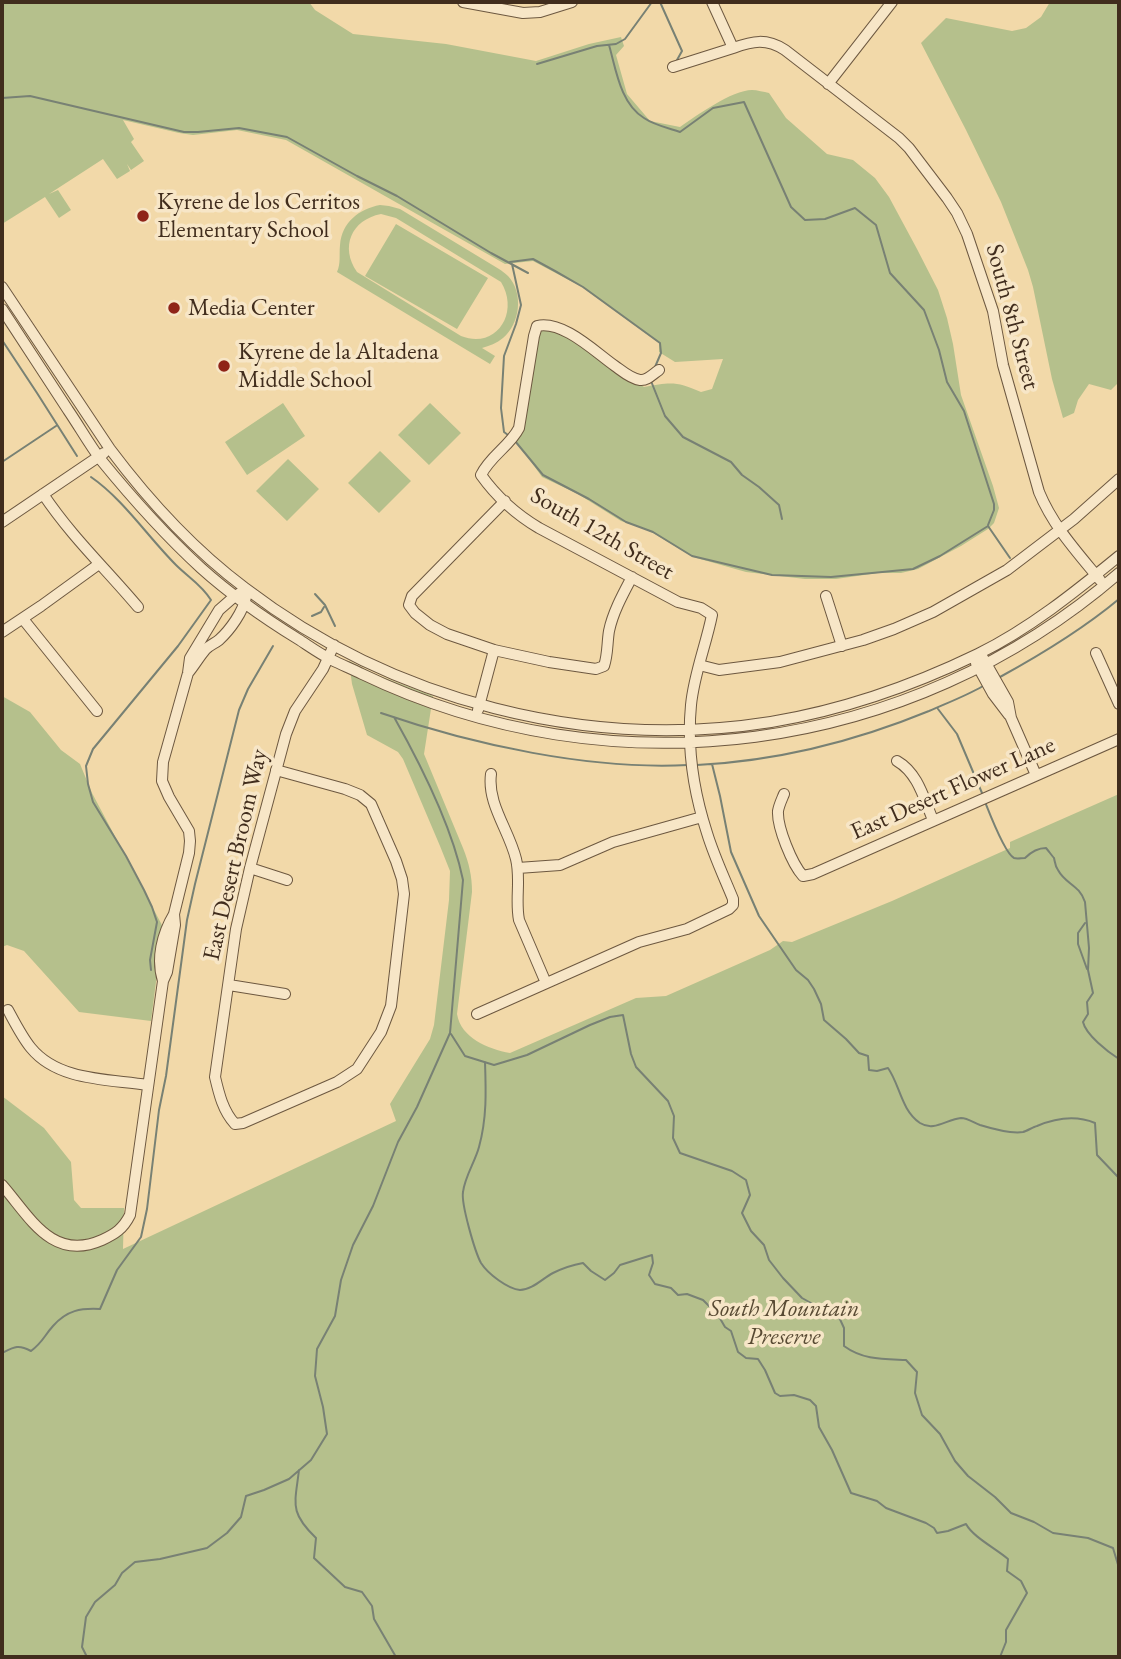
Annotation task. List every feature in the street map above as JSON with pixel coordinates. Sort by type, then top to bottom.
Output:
[{"type":"street","points":[[463,2],[523,13],[540,12],[572,2]]},
{"type":"street","points":[[712,2],[733,48]]},
{"type":"street","points":[[828,84],[892,2]]},
{"type":"street","name":"South 8th Street","points":[[673,67],[746,43],[774,43],[909,148],[957,213],[967,234],[993,312],[1003,365],[1039,492],[1047,511],[1104,586]]},
{"type":"street","points":[[2,287],[110,449],[147,495],[182,533],[247,590],[334,645],[404,678],[479,705],[581,725],[629,729],[705,729],[771,722],[823,711],[914,683],[976,654],[1041,616],[1119,556]]},
{"type":"street","points":[[2,309],[99,457],[145,512],[202,569],[267,620],[329,659],[401,692],[475,718],[582,739],[641,743],[734,740],[775,735],[825,724],[886,707],[983,665],[1046,628],[1119,573]]},
{"type":"street","points":[[9,320],[20,313]]},
{"type":"street","name":"South 12th Street","points":[[659,370],[649,378],[640,380],[628,376],[570,334],[546,324],[537,326],[519,428],[514,438],[485,467],[481,475],[505,502],[527,521],[678,602],[701,608],[712,615],[699,665]]},
{"type":"street","points":[[2,522],[110,449]]},
{"type":"street","points":[[477,1014],[639,942],[687,929],[733,905],[702,817],[694,775],[690,742],[691,705],[699,665],[719,670],[799,659],[894,629],[944,606],[1007,570],[1060,531],[1119,479]]},
{"type":"street","points":[[43,494],[59,518],[138,607]]},
{"type":"street","points":[[505,502],[412,596],[409,606],[438,629],[494,650],[549,663],[596,669],[604,666],[609,628],[632,577]]},
{"type":"street","points":[[2,632],[99,564]]},
{"type":"street","points":[[2,1185],[38,1227],[50,1239],[60,1244],[86,1246],[117,1232],[130,1215],[163,981],[167,972],[175,925],[174,914],[190,841],[189,831],[158,782],[190,658],[219,610],[247,590]]},
{"type":"street","points":[[188,673],[233,622],[245,604],[247,590]]},
{"type":"street","points":[[826,596],[842,646]]},
{"type":"street","points":[[23,619],[97,711]]},
{"type":"street","name":"East Desert Broom Way","points":[[276,770],[345,789],[360,795],[371,804],[396,861],[404,894],[391,1006],[381,1032],[357,1069],[348,1077],[243,1123],[235,1124],[228,1117],[215,1077],[236,929],[250,868],[276,770],[286,734],[295,711],[329,659],[334,645]]},
{"type":"street","points":[[475,718],[494,650]]},
{"type":"street","points":[[1096,653],[1119,704]]},
{"type":"street","points":[[976,654],[999,695],[1008,702],[1011,718],[1037,775]]},
{"type":"street","points":[[823,711],[825,724]]},
{"type":"street","name":"East Desert Flower Lane","points":[[784,794],[778,810],[780,829],[797,870],[803,876],[813,874],[1119,739]]},
{"type":"street","points":[[897,761],[906,766],[913,775],[933,820]]},
{"type":"street","points":[[491,774],[491,793],[513,849],[517,868],[519,920],[547,983]]},
{"type":"street","points":[[517,868],[560,865],[613,842],[702,817]]},
{"type":"street","points":[[250,868],[287,880]]},
{"type":"street","points":[[229,985],[285,994]]},
{"type":"street","points":[[8,1010],[31,1048],[44,1060],[62,1070],[78,1075],[147,1085]]},
{"type":"green space","points":[[2,2],[309,2],[315,10],[353,34],[446,44],[536,61],[621,37],[624,46],[616,55],[627,94],[650,121],[680,127],[714,104],[735,94],[752,90],[769,93],[786,118],[827,154],[853,160],[875,178],[889,197],[917,249],[938,290],[947,318],[961,395],[999,508],[994,523],[961,546],[918,569],[836,579],[805,579],[746,572],[693,557],[648,530],[621,521],[578,494],[542,477],[514,438],[537,326],[558,328],[644,387],[673,384],[701,392],[712,389],[723,359],[675,362],[659,352],[659,343],[582,287],[533,261],[505,264],[286,140],[237,130],[193,135],[123,120],[134,139],[131,142],[144,161],[131,170],[127,164],[130,171],[117,179],[103,159],[49,194],[58,190],[71,210],[59,218],[45,197],[2,224]]},
{"type":"green space","points":[[1050,2],[1119,2],[1119,382],[1111,390],[1089,384],[1078,400],[1074,413],[1063,418],[1028,270],[1001,202],[921,43],[946,18],[1012,31],[1026,28],[1041,17]]},
{"type":"green space","points":[[380,205],[400,209],[499,269],[513,283],[518,299],[516,317],[503,338],[482,348],[495,356],[490,364],[337,272],[341,237],[348,223],[359,213]],"holes":[[[381,214],[396,218],[501,282],[508,305],[506,316],[494,333],[485,338],[461,336],[357,272],[349,253],[351,236],[356,228],[362,222]]]},
{"type":"green space","points":[[396,224],[488,278],[457,329],[365,276]]},
{"type":"green space","points":[[283,403],[305,436],[247,475],[225,442]]},
{"type":"green space","points":[[430,403],[461,433],[429,465],[398,435]]},
{"type":"green space","points":[[380,451],[411,481],[379,513],[348,483]]},
{"type":"green space","points":[[288,459],[319,489],[287,521],[256,491]]},
{"type":"green space","name":"South Mountain Preserve","points":[[349,661],[377,675],[433,696],[424,754],[465,854],[472,892],[457,1014],[464,1030],[470,1036],[493,1049],[510,1053],[636,998],[666,996],[770,950],[783,941],[792,942],[892,901],[1010,848],[1010,842],[1119,794],[1119,1657],[2,1657],[2,1096],[44,1128],[71,1162],[74,1200],[81,1208],[124,1208],[123,1249],[396,1121],[390,1104],[430,1039],[449,900],[450,871],[403,759],[398,752],[367,735],[352,684]]},
{"type":"green space","points":[[2,696],[30,712],[61,750],[80,764],[92,793],[163,927],[151,1021],[79,1012],[24,951],[7,945],[2,947]]},
{"type":"waterway","points":[[537,64],[597,46],[616,44],[625,39],[652,2]]},
{"type":"waterway","points":[[660,2],[682,51],[677,60]]},
{"type":"waterway","points":[[609,45],[624,95],[629,104],[644,118],[680,132],[713,108],[744,102],[791,207],[805,220],[825,219],[855,208],[876,225],[890,273],[924,310],[939,350],[947,382],[964,411],[994,504],[988,525]]},
{"type":"waterway","points":[[2,98],[30,96],[184,132],[239,128],[287,137],[397,196],[528,273]]},
{"type":"waterway","points":[[510,262],[533,259],[583,287],[660,343],[661,353],[655,367]]},
{"type":"waterway","points":[[508,435],[504,432],[501,408],[504,356],[521,305],[512,264]]},
{"type":"waterway","points":[[2,340],[77,456]]},
{"type":"waterway","points":[[651,381],[665,416],[683,437],[731,462],[742,475],[779,505],[782,519]]},
{"type":"waterway","points":[[2,462],[56,426]]},
{"type":"waterway","points":[[515,441],[543,475],[626,522],[653,532],[692,556],[772,575],[831,577],[913,569],[940,556],[988,526],[1010,558]]},
{"type":"waterway","points":[[91,477],[114,496],[211,600],[178,646],[93,749],[86,766],[93,802],[126,856],[157,922],[150,960],[151,970]]},
{"type":"waterway","points":[[315,594],[325,605],[335,626]]},
{"type":"waterway","points":[[1000,677],[1062,641],[1119,599]]},
{"type":"waterway","points":[[312,616],[321,612],[324,607]]},
{"type":"waterway","points":[[2,1353],[16,1347],[31,1351],[64,1316],[80,1310],[100,1309],[117,1270],[141,1237],[187,920],[195,884],[239,710],[273,646]]},
{"type":"waterway","points":[[697,765],[786,754],[873,732],[929,711],[983,686]]},
{"type":"waterway","points":[[938,709],[957,734],[982,793]]},
{"type":"waterway","points":[[381,713],[454,735],[533,753],[650,766],[688,765]]},
{"type":"waterway","points":[[87,1657],[82,1647],[86,1617],[95,1602],[115,1585],[122,1573],[135,1562],[207,1548],[227,1533],[241,1517],[246,1496],[289,1479],[311,1460],[327,1434],[315,1376],[317,1349],[335,1316],[341,1280],[353,1245],[450,1033],[463,880],[443,817],[425,775],[394,717]]},
{"type":"waterway","points":[[712,764],[731,852],[759,916],[796,970],[814,989],[824,1020],[859,1053],[868,1056],[869,1070],[888,1068],[914,1118],[930,1126],[964,1118],[1007,1132],[1025,1131],[1059,1119],[1073,1118],[1095,1123],[1097,1155],[1118,1177],[1119,1189]]},
{"type":"waterway","points":[[985,802],[1010,855],[1025,858],[1034,851],[1046,848],[1054,858],[1061,875],[1082,896],[1085,902],[1089,948],[1088,970],[1093,993],[1087,1002],[1088,1014],[1083,1022],[1093,1038],[1119,1059]]},
{"type":"waterway","points":[[1085,923],[1078,933],[1078,944],[1087,969]]},
{"type":"waterway","points":[[451,1034],[465,1056],[494,1065],[527,1055],[610,1017],[623,1015],[636,1067],[668,1101],[674,1116],[673,1138],[680,1153],[732,1171],[746,1180],[750,1195],[742,1213],[751,1231],[764,1245],[769,1260],[783,1278],[802,1298],[838,1315],[844,1328],[844,1346],[851,1351],[881,1359],[906,1360],[917,1372],[915,1393],[922,1415],[940,1434],[955,1461],[968,1476],[1011,1513],[1053,1533],[1088,1538],[1113,1548],[1119,1568]]},
{"type":"waterway","points":[[485,1062],[486,1094],[482,1136],[463,1192],[472,1239],[484,1267],[504,1284],[520,1290],[533,1286],[560,1270],[583,1263],[605,1280],[620,1265],[652,1255],[653,1263],[649,1275],[655,1284],[671,1288],[678,1295],[687,1294],[703,1300],[731,1331],[738,1352],[746,1358],[758,1359],[775,1393],[810,1400],[816,1406],[819,1427],[851,1493],[877,1501],[886,1508],[926,1523],[937,1533],[966,1524],[979,1538],[1008,1559],[1007,1571],[1021,1581],[1027,1593],[1006,1630],[1006,1642],[1000,1657]]},
{"type":"waterway","points":[[299,1470],[296,1507],[301,1521],[316,1538],[314,1558],[345,1587],[362,1592],[372,1606],[374,1619],[396,1657]]},
{"type":"place","name":"Kyrene de los Cerritos Elementary School","points":[[143,216]]},
{"type":"place","name":"Media Center","points":[[174,308]]},
{"type":"place","name":"Kyrene de la Altadena Middle School","points":[[224,366]]}]
